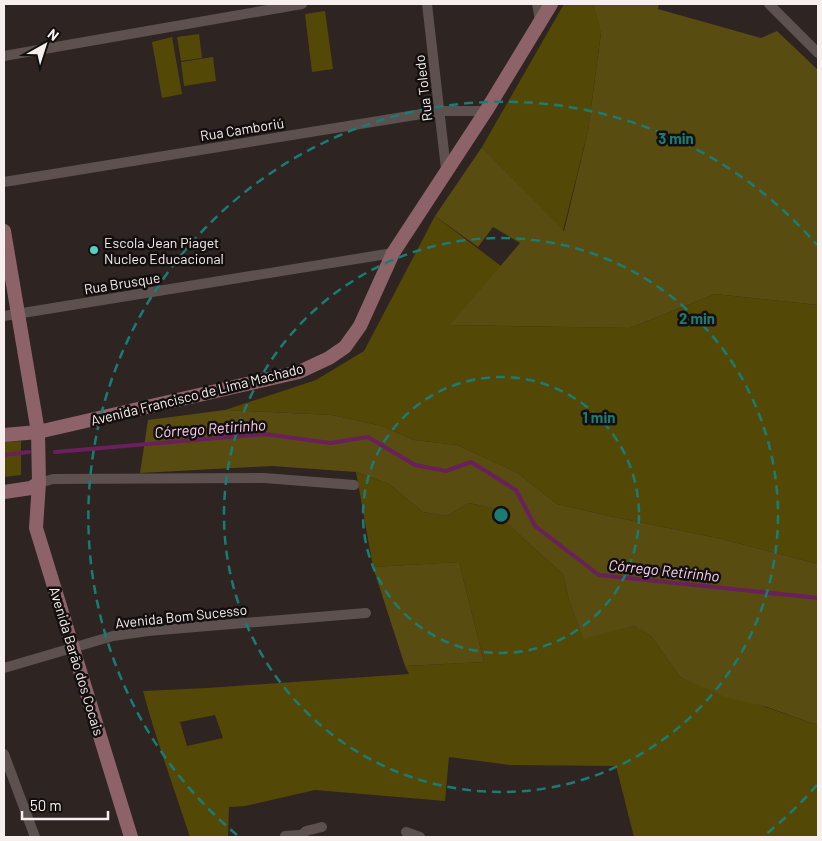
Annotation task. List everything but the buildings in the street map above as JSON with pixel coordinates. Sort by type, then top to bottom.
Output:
[{"type":"street","points":[[4,56],[302,4]]},
{"type":"street","name":"Rua Toledo","points":[[426,4],[446,170]]},
{"type":"street","points":[[538,4],[540,21]]},
{"type":"street","name":"Avenida Francisco de Lima Machado","points":[[4,435],[38,432],[299,372],[329,358],[345,347],[360,326],[393,253],[486,111],[552,4]]},
{"type":"street","points":[[769,4],[818,53]]},
{"type":"street","name":"Rua Camboriú","points":[[4,182],[440,111],[486,111]]},
{"type":"street","name":"Avenida Barão dos Cocais","points":[[4,231],[11,315],[38,432],[39,483],[36,528],[131,837]]},
{"type":"street","name":"Rua Brusque","points":[[11,315],[393,253]]},
{"type":"street","points":[[4,492],[31,488],[39,483],[52,480],[264,478],[354,485]]},
{"type":"street","name":"Avenida Bom Sucesso","points":[[4,668],[113,636],[148,630],[366,613]]},
{"type":"street","points":[[4,754],[35,837]]},
{"type":"street","points":[[285,836],[300,836],[306,830],[322,826]]},
{"type":"street","points":[[406,832],[420,837]]},
{"type":"shaded area","points":[[564,4],[593,4],[601,32],[588,131],[563,231],[482,147]]},
{"type":"shaded area","points":[[593,4],[659,4],[658,9],[761,38],[777,31],[818,70],[818,305],[715,294],[630,328],[450,325],[520,243],[493,227],[478,247],[435,216],[482,147],[564,231],[588,131],[601,33]]},
{"type":"shaded area","points":[[325,11],[333,69],[312,72],[305,14]]},
{"type":"shaded area","points":[[199,34],[202,58],[181,61],[177,37]]},
{"type":"shaded area","points":[[172,37],[182,94],[162,98],[152,42]]},
{"type":"shaded area","points":[[213,57],[216,81],[184,86],[181,62]]},
{"type":"shaded area","points":[[435,216],[501,266],[451,325],[630,328],[715,294],[818,305],[818,564],[718,538],[557,504],[518,473],[457,445],[414,440],[382,426],[332,415],[225,410],[316,380],[364,351]]},
{"type":"shaded area","points":[[225,410],[332,415],[382,426],[414,440],[457,445],[518,473],[557,504],[718,538],[818,564],[818,724],[767,707],[725,697],[680,677],[651,636],[634,626],[583,639],[569,600],[563,574],[492,508],[469,503],[447,516],[423,512],[389,484],[356,472],[272,466],[140,473],[148,420]]},
{"type":"shaded area","points":[[21,441],[21,475],[4,477],[4,442]]},
{"type":"shaded area","points":[[356,472],[389,484],[423,512],[447,516],[469,503],[492,508],[563,574],[569,600],[583,638],[634,626],[651,636],[680,677],[818,724],[818,837],[634,837],[616,766],[510,765],[449,757],[445,801],[315,790],[245,806],[229,807],[228,837],[190,837],[159,746],[143,691],[409,674],[405,666],[484,662],[459,562],[373,567]],"holes":[[[215,715],[223,738],[187,746],[180,722]]]},
{"type":"shaded area","points":[[459,562],[484,662],[405,666],[373,567]]},
{"type":"waterway","name":"Córrego Retirinho","points":[[55,452],[265,434],[330,443],[368,437],[415,465],[446,471],[471,462],[516,490],[535,526],[599,575],[818,598]]},
{"type":"waterway","points":[[4,455],[29,452]]},
{"type":"place","name":"Escola Jean Piaget Nucleo Educacional","points":[[94,250]]}]
